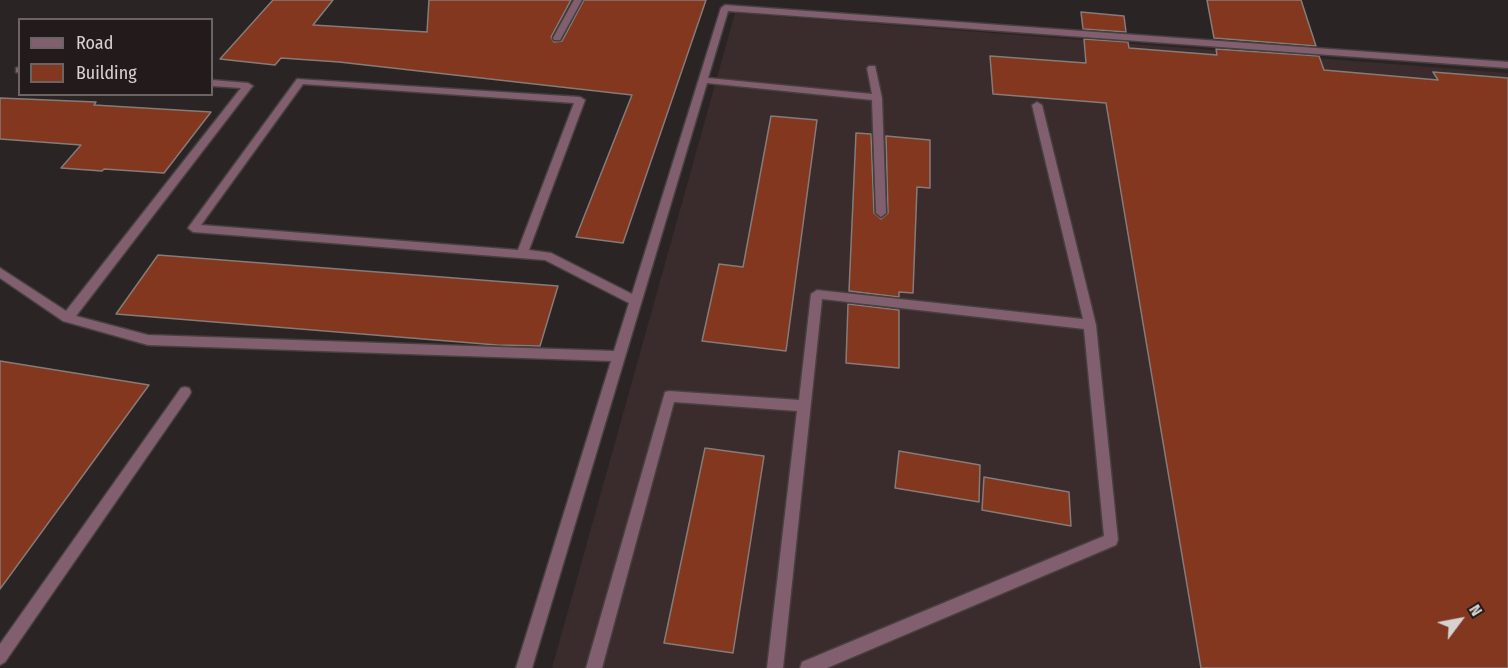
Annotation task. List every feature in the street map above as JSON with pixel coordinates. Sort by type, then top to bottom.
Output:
[{"type":"street","points":[[557,38],[578,0]]},
{"type":"street","points":[[524,668],[725,4],[1508,65]]},
{"type":"street","points":[[873,68],[877,98],[881,213]]},
{"type":"street","points":[[703,80],[877,98]]},
{"type":"street","points":[[522,254],[580,100],[300,81],[194,228],[547,256],[636,301]]},
{"type":"street","points":[[67,318],[248,86],[213,83]]},
{"type":"street","points":[[808,668],[1111,540],[1090,325],[1036,105]]},
{"type":"street","points":[[0,272],[67,318],[148,340],[619,356]]},
{"type":"street","points":[[775,668],[817,294],[1090,325]]},
{"type":"street","points":[[0,657],[185,392]]},
{"type":"street","points":[[594,668],[669,396],[805,406]]},
{"type":"shaded area","points":[[735,13],[1508,73],[1508,668],[552,668]]},
{"type":"building","points":[[273,0],[333,0],[313,25],[427,32],[429,0],[571,0],[551,37],[554,42],[562,41],[584,0],[706,0],[623,243],[576,237],[632,95],[339,62],[281,58],[275,65],[220,59]]},
{"type":"building","points":[[1207,0],[1301,0],[1316,46],[1214,38]]},
{"type":"building","points":[[1081,12],[1124,16],[1126,32],[1083,29]]},
{"type":"building","points":[[1084,39],[1128,42],[1129,48],[1217,55],[1216,49],[1319,56],[1324,70],[1438,80],[1433,72],[1508,78],[1508,668],[1201,668],[1106,103],[993,94],[990,56],[1086,63]]},
{"type":"building","points":[[0,98],[96,102],[94,105],[211,112],[164,173],[104,169],[102,171],[61,168],[81,145],[0,139]]},
{"type":"building","points":[[771,116],[817,120],[786,351],[702,341],[719,264],[743,267]]},
{"type":"building","points":[[856,133],[871,134],[874,213],[881,219],[888,213],[886,136],[930,140],[930,188],[917,187],[913,293],[899,292],[899,297],[849,291]]},
{"type":"building","points":[[158,255],[558,286],[540,346],[497,345],[116,314]]},
{"type":"building","points":[[848,304],[899,310],[899,368],[846,363]]},
{"type":"building","points":[[0,361],[149,385],[0,589]]},
{"type":"building","points":[[705,448],[764,456],[733,653],[664,643]]},
{"type":"building","points":[[899,451],[980,465],[979,502],[895,488]]},
{"type":"building","points":[[984,477],[1069,492],[1071,526],[982,510]]}]
